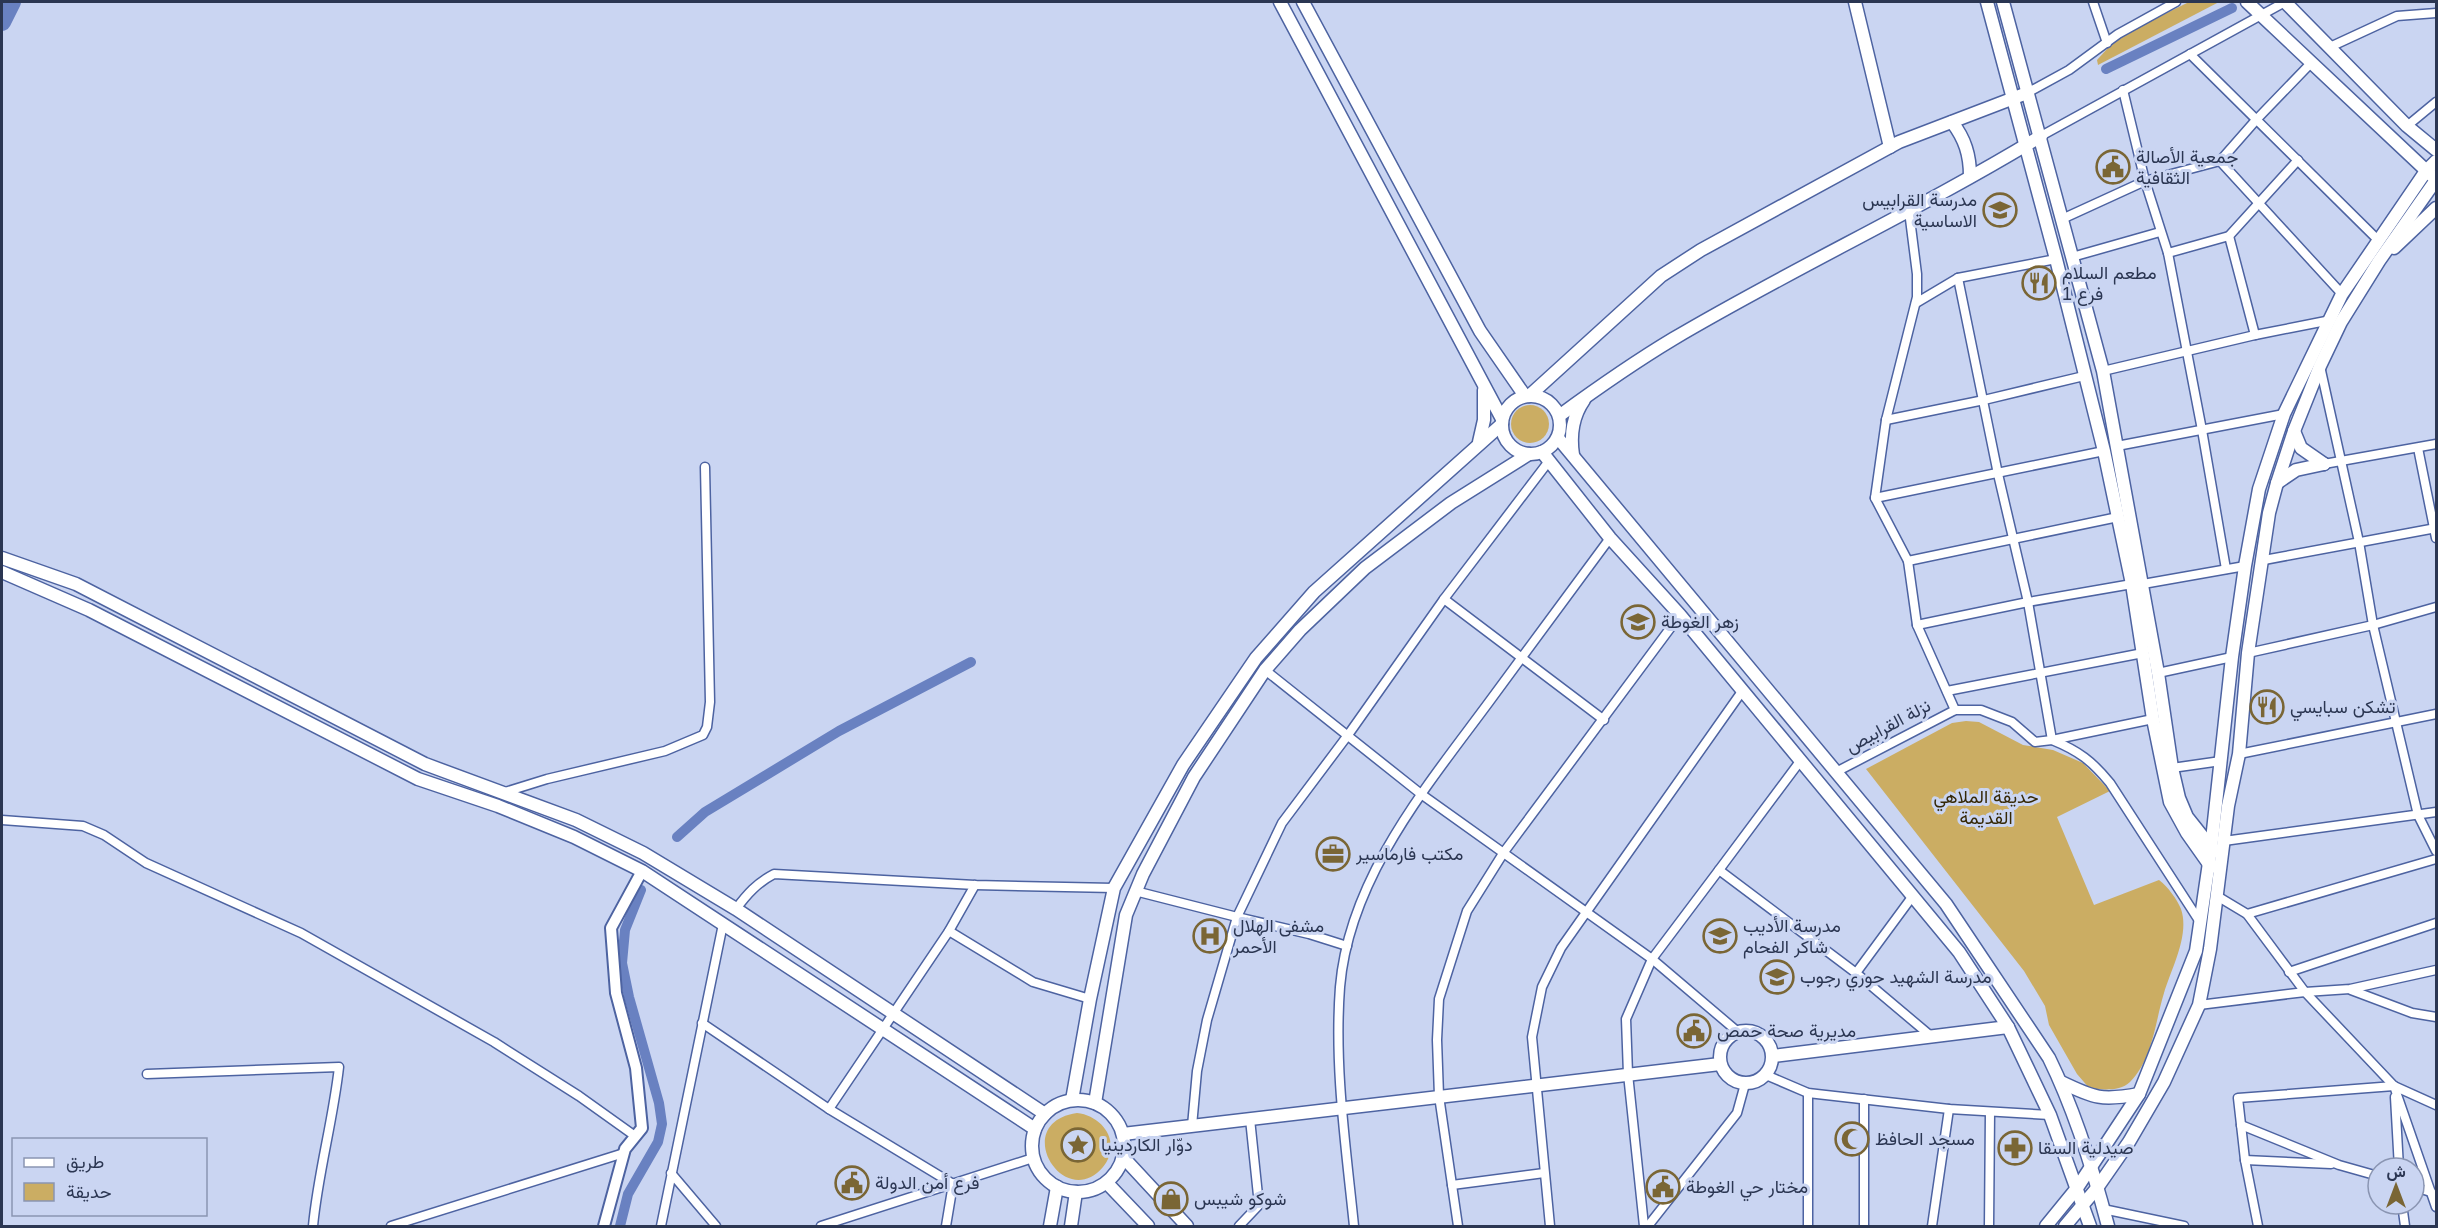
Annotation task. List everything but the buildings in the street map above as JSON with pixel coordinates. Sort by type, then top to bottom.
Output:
[{"type":"main road","points":[[1280,2],[1484,386],[1502,421],[1503,435],[1509,445],[1518,452],[1546,456],[1610,538],[1680,615],[1959,952],[2008,1026],[2050,1115],[2090,1227]]},
{"type":"main road","points":[[1303,2],[1480,330],[1527,396],[1547,401],[1559,416],[1558,438],[1546,456]]},
{"type":"main road","points":[[1855,2],[1890,147]]},
{"type":"main road","points":[[1988,2],[2056,258],[2118,517],[2137,584],[2158,673],[2172,768],[2187,818],[2221,858]]},
{"type":"main road","points":[[2003,2],[2103,371],[2118,446],[2153,718],[2170,802],[2208,864],[2218,875]]},
{"type":"main road","points":[[2065,1227],[2097,1188],[2129,1142],[2164,1082],[2199,1005],[2217,896],[2218,875],[2240,754],[2248,653],[2264,560],[2269,513],[2277,483],[2294,431],[2320,366],[2341,322],[2379,261],[2436,180],[2247,2]]},
{"type":"main road","points":[[2285,2],[2407,126],[2436,150]]},
{"type":"main road","points":[[1072,1100],[1090,999],[1114,888],[1183,765],[1256,658],[1314,592],[1502,421],[1510,404],[1527,396],[1673,267],[1890,147],[2027,93]]},
{"type":"main road","points":[[1952,122],[1965,142],[1970,176]]},
{"type":"main road","points":[[1559,416],[1698,325],[1909,211],[2041,136]]},
{"type":"main road","points":[[2046,1227],[2091,1168],[2139,1094],[2196,951],[2211,849],[2232,657],[2245,567],[2259,489],[2284,414],[2342,294],[2426,171],[2436,161]]},
{"type":"main road","points":[[2379,261],[2410,235],[2436,208]]},
{"type":"main road","points":[[1479,442],[1484,420],[1484,386]]},
{"type":"main road","points":[[1573,456],[1572,436],[1575,417],[1588,395]]},
{"type":"main road","points":[[2294,431],[2301,448],[2324,464]]},
{"type":"main road","points":[[1558,438],[1946,904],[2049,1058],[2061,1082],[2091,1168],[2108,1227]]},
{"type":"main road","points":[[1095,1103],[1126,915],[1135,891],[1194,777],[1265,670],[1300,630],[1365,568],[1451,503],[1529,454]]},
{"type":"main road","points":[[2277,483],[2296,470],[2324,464]]},
{"type":"main road","points":[[2,558],[76,584],[424,764],[576,820],[643,853],[736,909],[1045,1114]]},
{"type":"main road","points":[[2,572],[89,610],[418,779],[498,806],[574,837],[642,871],[1035,1129]]},
{"type":"main road","points":[[1773,1056],[2008,1026]]},
{"type":"main road","points":[[1746,1031],[1761,1036],[1767,1041],[1773,1056],[1766,1075],[1760,1080],[1745,1084],[1729,1078],[1720,1064],[1719,1056],[1725,1041],[1738,1032],[1746,1031]]},
{"type":"main road","points":[[1123,1134],[1720,1064]]},
{"type":"main road","points":[[2061,1082],[2100,1098],[2112,1099],[2139,1094]]},
{"type":"main road","points":[[1072,1100],[1095,1103],[1112,1115],[1123,1134],[1123,1157],[1107,1183],[1087,1192],[1076,1192],[1057,1187],[1046,1180],[1033,1158],[1031,1144],[1035,1129],[1045,1114],[1057,1104],[1072,1100]]},
{"type":"main road","points":[[1123,1157],[1187,1227]]},
{"type":"main road","points":[[1107,1183],[1148,1227]]},
{"type":"main road","points":[[1050,1227],[1057,1187]]},
{"type":"main road","points":[[1071,1227],[1076,1192]]},
{"type":"street","points":[[2093,2],[2107,43]]},
{"type":"street","points":[[2027,93],[2069,70],[2107,43],[2176,2]]},
{"type":"street","points":[[2041,136],[2285,2]]},
{"type":"street","points":[[2330,47],[2397,16],[2436,14]]},
{"type":"street","points":[[2190,54],[2379,241]]},
{"type":"street","points":[[2062,219],[2145,181],[2220,161],[2312,62]]},
{"type":"street","points":[[2123,90],[2145,181],[2168,253],[2226,568]]},
{"type":"street","points":[[2407,126],[2436,102]]},
{"type":"street","points":[[2168,253],[2229,236],[2298,160]]},
{"type":"street","points":[[2220,161],[2342,294]]},
{"type":"street","points":[[1909,211],[1917,274],[1916,303],[1886,420],[1875,498],[1908,561],[1917,624],[1955,710],[1981,710],[2012,722],[2035,742],[2153,718]]},
{"type":"street","points":[[2072,257],[2160,232]]},
{"type":"street","points":[[2229,236],[2255,335]]},
{"type":"street","points":[[1916,303],[1958,278],[2056,258]]},
{"type":"street","points":[[1958,278],[1998,474],[2028,602],[2052,740]]},
{"type":"street","points":[[2103,371],[2255,335],[2331,320]]},
{"type":"street","points":[[2320,366],[2359,542],[2373,624],[2418,815],[2436,851]]},
{"type":"street","points":[[1886,420],[2084,376]]},
{"type":"street","points":[[2118,446],[2284,414]]},
{"type":"street","points":[[2324,464],[2436,444]]},
{"type":"street","points":[[2418,448],[2436,538]]},
{"type":"street","points":[[1875,498],[2104,452]]},
{"type":"street","points":[[1192,1126],[1197,1071],[1207,1020],[1237,917],[1282,823],[1348,735],[1546,456]]},
{"type":"street","points":[[502,793],[547,779],[665,751],[703,735],[708,727],[710,702],[705,467]]},
{"type":"street","points":[[1908,561],[2118,517]]},
{"type":"street","points":[[2264,560],[2435,528]]},
{"type":"street","points":[[1354,1227],[1338,1067],[1340,986],[1347,946],[1361,903],[1380,863],[1421,794],[1610,538]]},
{"type":"street","points":[[1917,624],[2028,602],[2226,568],[2245,567]]},
{"type":"street","points":[[1444,599],[1604,720]]},
{"type":"street","points":[[2248,653],[2436,608]]},
{"type":"street","points":[[1458,1227],[1439,1096],[1437,1040],[1439,999],[1467,911],[1504,852],[1680,615]]},
{"type":"street","points":[[1947,691],[2039,671],[2143,653]]},
{"type":"street","points":[[2158,673],[2232,657]]},
{"type":"street","points":[[1265,670],[1421,794],[1652,959],[1738,1032]]},
{"type":"street","points":[[1550,1227],[1532,1037],[1542,987],[1561,948],[1743,690]]},
{"type":"street","name":"نزلة القرابيص","points":[[1836,772],[1955,710]]},
{"type":"street","points":[[2240,754],[2436,714]]},
{"type":"street","points":[[2052,740],[2076,750],[2096,765],[2200,922]]},
{"type":"street","points":[[1646,1227],[1628,1074],[1626,1019],[1652,959],[1801,760]]},
{"type":"street","points":[[2172,768],[2221,760]]},
{"type":"street","points":[[2224,841],[2436,812]]},
{"type":"street","points":[[2,820],[83,826],[104,835],[146,862],[301,933],[494,1042],[579,1096],[635,1136]]},
{"type":"street","points":[[2247,914],[2436,859]]},
{"type":"street","points":[[1719,870],[1856,973],[1933,1037]]},
{"type":"street","points":[[604,1227],[624,1153],[642,1128],[636,1068],[616,993],[611,928],[642,871]]},
{"type":"street","points":[[736,909],[747,893],[774,874],[975,885],[1114,888]]},
{"type":"street","points":[[829,1109],[949,931],[975,885]]},
{"type":"street","points":[[1135,891],[1309,934],[1347,946]]},
{"type":"street","points":[[2217,896],[2247,914],[2305,992],[2394,1086],[2436,1105]]},
{"type":"street","points":[[1856,973],[1912,897]]},
{"type":"street","points":[[2289,972],[2436,923]]},
{"type":"street","points":[[661,1227],[723,924]]},
{"type":"street","points":[[949,931],[1033,982],[1090,999]]},
{"type":"street","points":[[2199,1005],[2305,992],[2350,990],[2436,970]]},
{"type":"street","points":[[2350,990],[2412,1013],[2436,1017]]},
{"type":"street","points":[[702,1023],[829,1109],[953,1184]]},
{"type":"street","points":[[147,1074],[339,1067],[334,1107],[317,1188],[313,1227]]},
{"type":"street","points":[[1766,1075],[1808,1093],[1949,1109],[2050,1115]]},
{"type":"street","points":[[1646,1227],[1737,1113],[1745,1084]]},
{"type":"street","points":[[2258,1227],[2245,1160],[2238,1098],[2394,1086]]},
{"type":"street","points":[[2394,1086],[2398,1156]]},
{"type":"street","points":[[2394,1086],[2436,1207]]},
{"type":"street","points":[[1808,1093],[1808,1227]]},
{"type":"street","points":[[1864,1099],[1864,1227]]},
{"type":"street","points":[[1932,1227],[1949,1109]]},
{"type":"street","points":[[1989,1227],[1990,1112]]},
{"type":"street","points":[[1239,1227],[1259,1205],[1250,1119]]},
{"type":"street","points":[[2241,1125],[2339,1165],[2366,1173]]},
{"type":"street","points":[[391,1227],[624,1153]]},
{"type":"street","points":[[821,1227],[1033,1158]]},
{"type":"street","points":[[2245,1160],[2339,1165]]},
{"type":"street","points":[[671,1173],[716,1227]]},
{"type":"street","points":[[1452,1185],[1544,1173]]},
{"type":"street","points":[[946,1227],[953,1184]]},
{"type":"street","points":[[2426,1191],[2431,1192]]},
{"type":"street","points":[[2103,1209],[2184,1227]]},
{"type":"green space","points":[[2189,2],[2219,2],[2098,65],[2097,60],[2118,37]]},
{"type":"green space","points":[[1530,405],[1543,411],[1549,424],[1543,437],[1530,443],[1517,437],[1511,424],[1517,411]]},
{"type":"green space","name":"حديقة الملاهي القديمة","points":[[1979,722],[2023,745],[2053,750],[2083,763],[2110,791],[2057,817],[2094,905],[2159,880],[2172,893],[2181,909],[2183,930],[2181,941],[2152,1040],[2138,1073],[2126,1085],[2111,1089],[2090,1089],[2077,1074],[2049,1025],[2045,1006],[2024,971],[1866,769],[1952,723]]},
{"type":"green space","name":"دوّار الكاردينيا","points":[[1077,1113],[1087,1115],[1095,1119],[1107,1132],[1111,1149],[1108,1158],[1103,1167],[1088,1178],[1073,1179],[1060,1173],[1050,1161],[1045,1147],[1047,1132],[1057,1120]],"holes":[[[1080,1133],[1088,1138],[1090,1150],[1085,1157],[1076,1160],[1064,1149],[1068,1136]]]},
{"type":"water","points":[[1077,1133],[1086,1137],[1090,1146],[1086,1155],[1077,1159],[1068,1155],[1064,1146],[1068,1137]]},
{"type":"waterway","points":[[2,22],[12,2]]},
{"type":"waterway","points":[[2106,69],[2232,8]]},
{"type":"waterway","points":[[677,837],[705,812],[839,731],[971,662]]},
{"type":"waterway","points":[[620,1226],[628,1194],[658,1142],[662,1124],[659,1103],[629,997],[622,963],[625,930],[641,890]]},
{"type":"place","name":"جمعية الأصالة الثقافية","points":[[2113,167]]},
{"type":"place","name":"مدرسة القرابيس الاساسية","points":[[2000,210]]},
{"type":"place","name":"مطعم السلام فرع 1","points":[[2039,283]]},
{"type":"place","name":"زهر الغوطة","points":[[1638,622]]},
{"type":"place","name":"تشكن سبايسي","points":[[2267,707]]},
{"type":"place","name":"مكتب فارماسير","points":[[1333,854]]},
{"type":"place","name":"مشفى الهلال الأحمر","points":[[1210,936]]},
{"type":"place","name":"مدرسة الأديب شاكر الفحام","points":[[1720,936]]},
{"type":"place","name":"مدرسة الشهيد حوري رجوب","points":[[1777,977]]},
{"type":"place","name":"مديرية صحة حمص","points":[[1694,1031]]},
{"type":"place","name":"مسجد الحافظ","points":[[1852,1139]]},
{"type":"place","name":"دوّار الكاردينيا","points":[[1078,1145]]},
{"type":"place","name":"صيدلية السقا","points":[[2015,1148]]},
{"type":"place","name":"فرع أمن الدولة","points":[[852,1183]]},
{"type":"place","name":"مختار حي الغوطة","points":[[1663,1187]]},
{"type":"place","name":"شوكو شيبس","points":[[1171,1199]]}]
